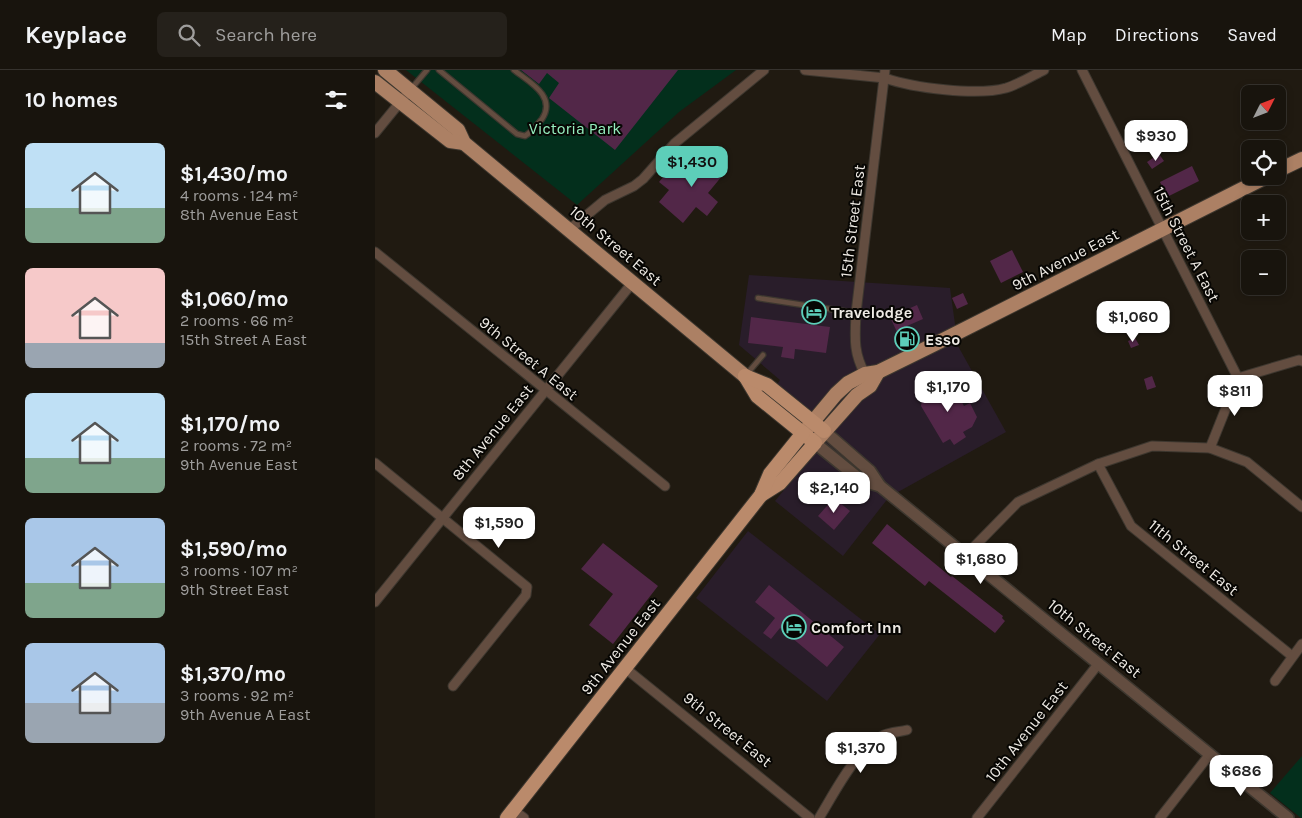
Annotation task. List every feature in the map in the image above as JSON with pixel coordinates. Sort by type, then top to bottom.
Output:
[{"type":"highway","name":"10th Street East","points":[[745,376],[767,385],[824,431]]},
{"type":"highway","name":"10th Street East","points":[[745,376],[757,396],[815,443]]},
{"type":"highway","name":"9th Avenue East","points":[[515,815],[625,668],[761,495],[770,474],[803,433]]},
{"type":"highway","name":"9th Avenue East","points":[[761,495],[780,483],[815,443]]},
{"type":"main road","name":"10th Street East","points":[[385,70],[458,130],[464,143],[745,376]]},
{"type":"main road","name":"10th Street East","points":[[375,82],[449,142],[464,143]]},
{"type":"main road","points":[[1286,167],[1302,159]]},
{"type":"main road","name":"9th Avenue East","points":[[803,433],[836,394],[847,384],[1250,185]]},
{"type":"main road","name":"9th Avenue East","points":[[824,431],[857,395],[870,386],[872,373]]},
{"type":"main road","points":[[815,443],[824,431]]},
{"type":"street","points":[[570,229],[605,200],[634,186],[643,179],[675,142],[764,70]]},
{"type":"street","points":[[805,70],[885,74],[897,83],[964,92],[1007,88],[1044,70]]},
{"type":"street","name":"15th Street A East","points":[[1082,70],[1238,378]]},
{"type":"street","name":"15th Street East","points":[[872,373],[859,363],[855,345],[856,313],[885,74]]},
{"type":"street","points":[[375,133],[410,90]]},
{"type":"street","name":"9th Street A East","points":[[375,252],[665,486]]},
{"type":"street","name":"8th Avenue East","points":[[375,602],[633,282]]},
{"type":"street","points":[[1211,448],[1238,378],[1299,360],[1302,361]]},
{"type":"street","name":"10th Street East","points":[[824,431],[870,470],[880,486],[1288,818]]},
{"type":"street","name":"10th Street East","points":[[815,443],[861,481],[880,486]]},
{"type":"street","points":[[965,556],[1018,502],[1098,464],[1152,446],[1211,448],[1247,462],[1302,506]]},
{"type":"street","points":[[375,464],[527,587],[526,595],[453,686]]},
{"type":"street","name":"11th Street East","points":[[1098,464],[1131,526],[1292,656]]},
{"type":"street","points":[[1275,681],[1302,644]]},
{"type":"street","name":"10th Avenue East","points":[[977,818],[1099,663]]},
{"type":"street","name":"9th Street East","points":[[625,668],[810,818]]},
{"type":"street","points":[[819,818],[860,753],[885,734],[907,730]]},
{"type":"street","points":[[1160,818],[1210,754]]},
{"type":"lane","points":[[410,90],[427,70]]},
{"type":"lane","points":[[439,70],[517,134],[525,136],[532,131],[546,112],[546,101],[540,91],[514,70]]},
{"type":"lane","points":[[758,298],[856,313]]},
{"type":"lane","points":[[745,376],[763,355]]},
{"type":"shaded area","points":[[749,275],[950,288],[958,346],[1006,432],[889,497],[843,556],[775,501],[822,443],[767,399],[780,380],[739,345]]},
{"type":"shaded area","points":[[748,531],[880,634],[827,701],[696,598]]},
{"type":"green space","name":"Victoria Park","points":[[406,70],[736,70],[679,112],[577,205]]},
{"type":"green space","points":[[1302,756],[1302,818],[1301,818],[1270,793]]},
{"type":"building","points":[[521,70],[678,70],[615,150],[549,98],[559,83],[547,73],[539,84]]},
{"type":"building","points":[[704,151],[727,170],[708,193],[718,202],[707,216],[696,207],[683,223],[659,202],[669,190],[659,182],[671,168],[682,177]]},
{"type":"building","points":[[1159,154],[1164,161],[1152,169],[1147,162]]},
{"type":"building","points":[[1192,166],[1199,181],[1167,197],[1160,182]]},
{"type":"building","points":[[1012,250],[1023,272],[1001,283],[990,261]]},
{"type":"building","points":[[963,293],[968,304],[957,309],[952,298]]},
{"type":"building","points":[[917,305],[923,319],[907,326],[915,341],[904,347],[890,317]]},
{"type":"building","points":[[751,317],[830,327],[826,353],[795,349],[794,359],[781,357],[783,347],[748,343]]},
{"type":"building","points":[[1135,338],[1139,345],[1131,348],[1128,341]]},
{"type":"building","points":[[1152,376],[1156,387],[1147,390],[1144,379]]},
{"type":"building","points":[[950,380],[964,406],[970,403],[977,417],[972,427],[963,432],[966,437],[954,445],[950,439],[943,443],[921,406],[923,394]]},
{"type":"building","points":[[834,498],[850,511],[834,530],[818,516]]},
{"type":"building","points":[[887,524],[951,577],[1003,616],[1002,618],[1005,621],[995,633],[929,581],[925,586],[872,543]]},
{"type":"building","points":[[603,543],[658,586],[613,644],[589,625],[613,594],[581,569]]},
{"type":"building","name":"Comfort Inn","points":[[769,585],[844,647],[827,667],[780,628],[771,639],[763,633],[775,618],[755,602]]},
{"type":"place","name":"Travelodge","points":[[814,312]]},
{"type":"place","name":"Esso","points":[[907,339]]},
{"type":"place","name":"Comfort Inn","points":[[794,627]]}]
